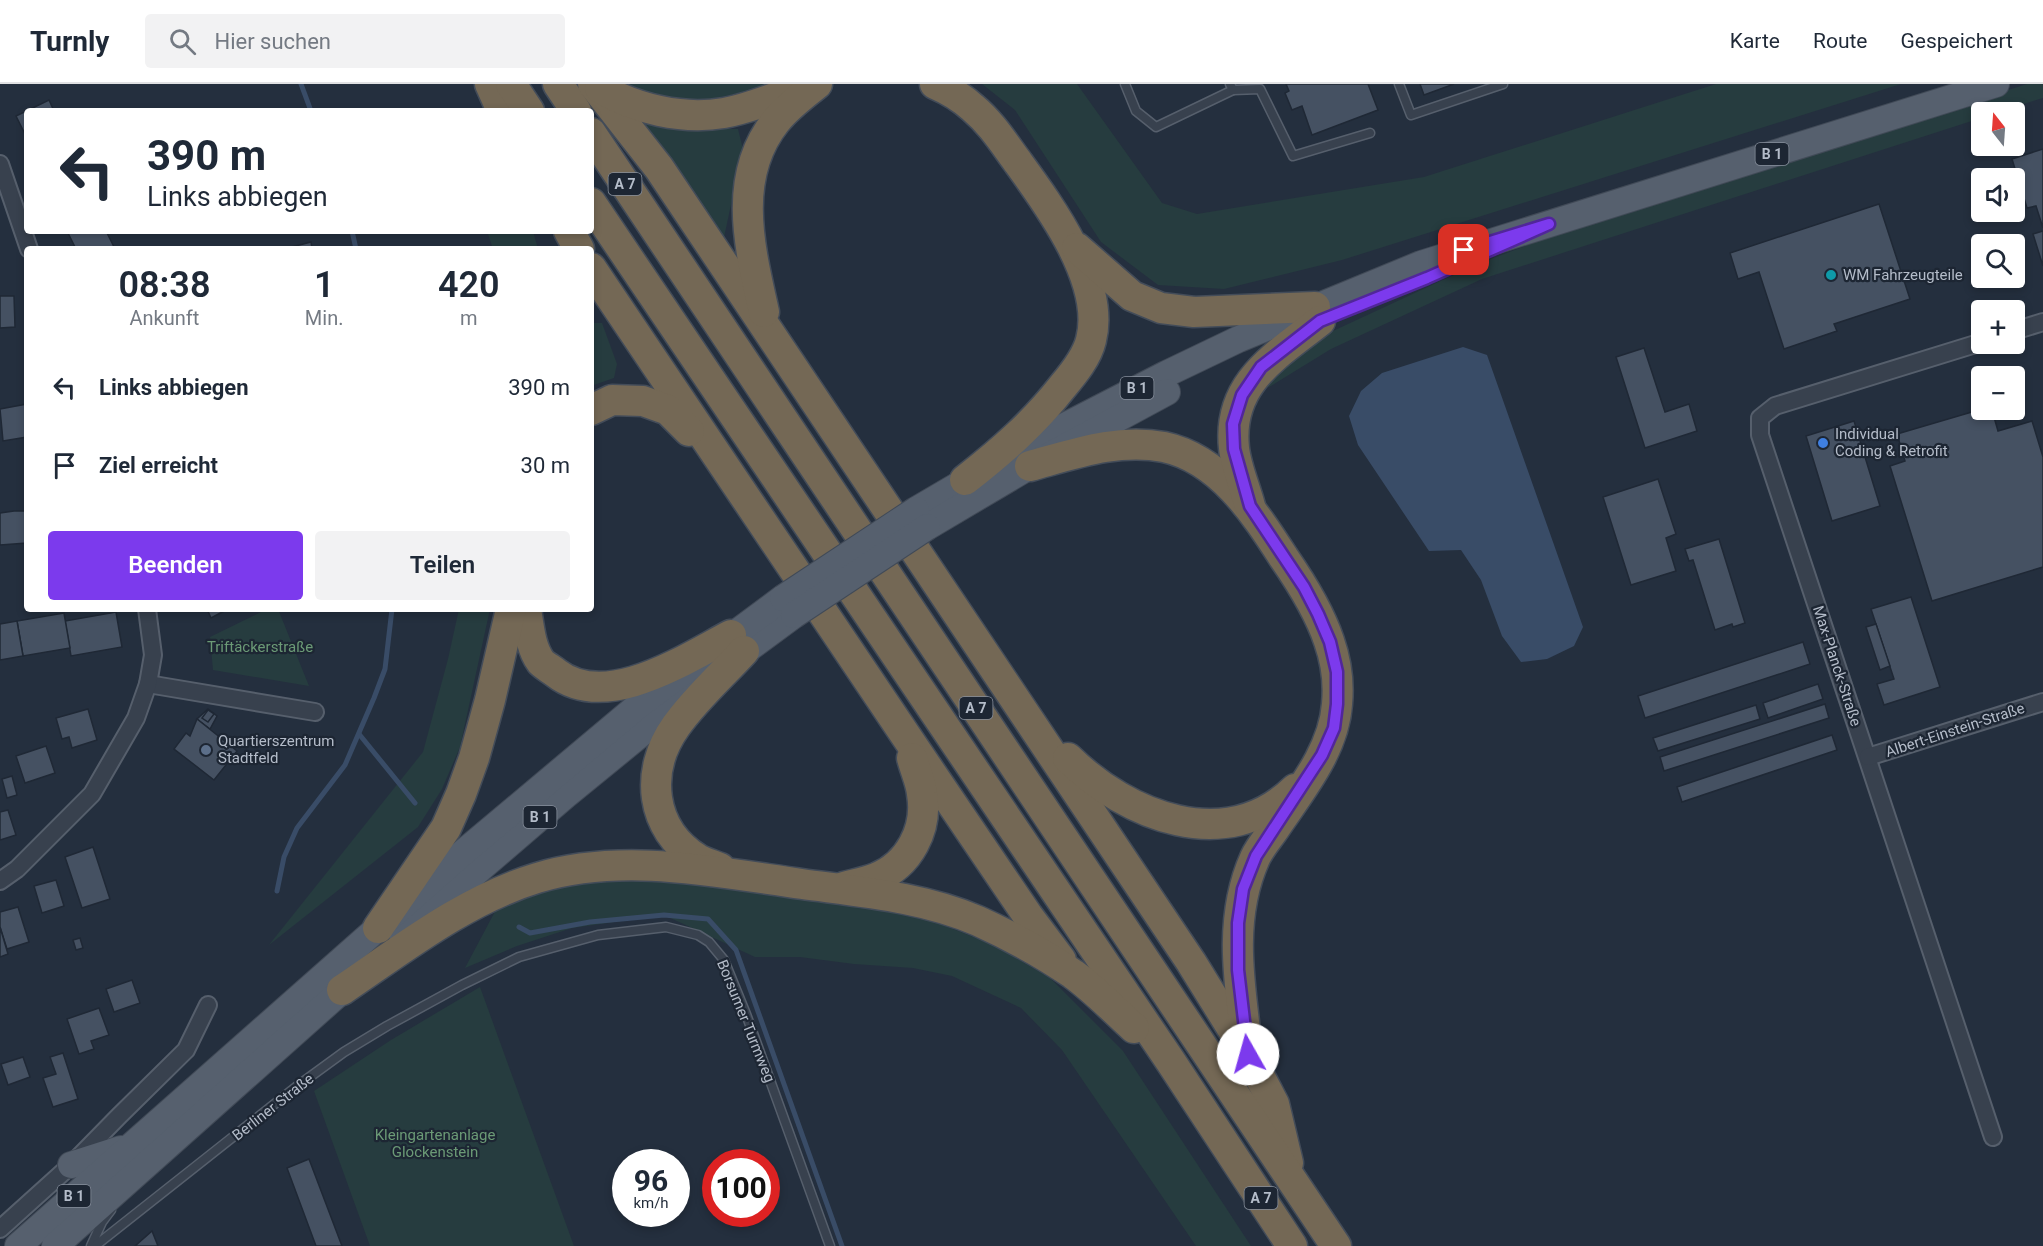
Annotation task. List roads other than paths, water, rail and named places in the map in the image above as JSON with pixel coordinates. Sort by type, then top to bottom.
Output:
[{"type":"highway","points":[[490,84],[501,108]]},
{"type":"highway","points":[[511,84],[527,108]]},
{"type":"highway","points":[[558,84],[574,108]]},
{"type":"highway","points":[[593,84],[622,101],[642,107],[672,113],[703,114],[723,113],[744,108],[812,84]]},
{"type":"highway","points":[[593,84],[659,168],[1191,962],[1248,1054],[1274,1104],[1292,1180]]},
{"type":"highway","points":[[768,330],[747,224],[749,188],[754,159],[776,120],[797,99],[817,84]]},
{"type":"highway","points":[[935,84],[974,108],[997,133],[1039,190],[1072,243],[1092,299],[1091,341],[1077,370],[1013,442],[965,480]]},
{"type":"highway","name":"A 7","points":[[594,137],[1336,1246]]},
{"type":"highway","name":"A 7","points":[[594,207],[1171,1062],[1292,1246]]},
{"type":"highway","points":[[1072,243],[1132,296],[1161,308],[1194,312],[1318,314]]},
{"type":"highway","points":[[594,272],[1028,916],[1072,974]]},
{"type":"highway","points":[[1250,506],[1234,449],[1233,424],[1242,395],[1261,367],[1318,314]]},
{"type":"highway","points":[[594,409],[612,400],[643,401],[668,410],[722,464]]},
{"type":"highway","points":[[1030,466],[1082,451],[1124,444],[1164,448],[1195,459],[1218,476],[1250,506],[1304,587],[1330,642],[1337,672],[1334,728],[1322,755],[1256,856],[1243,889],[1238,923],[1238,970],[1248,1054]]},
{"type":"highway","points":[[378,928],[446,828],[461,794],[474,758],[490,700],[510,612]]},
{"type":"highway","points":[[526,612],[531,641],[542,662],[562,678],[582,685],[622,685],[737,643]]},
{"type":"highway","points":[[737,643],[675,727],[663,750],[656,776],[656,802],[664,826],[679,844],[699,860],[739,875]]},
{"type":"highway","points":[[1030,721],[1083,773],[1114,796],[1137,808],[1182,822],[1206,824],[1230,822],[1252,816],[1273,806],[1290,794],[1310,774]]},
{"type":"highway","points":[[839,889],[878,878],[900,863],[914,846],[922,822],[923,795],[906,736]]},
{"type":"highway","points":[[342,990],[420,937],[487,897],[538,878],[593,867],[646,866],[739,875],[889,896],[937,907],[977,921],[1019,941],[1072,974],[1171,1062]]},
{"type":"main road","name":"B 1","points":[[18,1246],[465,851],[639,705],[737,643],[921,518],[965,480],[1092,410],[1239,339],[1427,278],[1549,224],[1996,84]]},
{"type":"main road","name":"B 1","points":[[921,518],[1030,466],[1318,314]]},
{"type":"main road","name":"B 1","points":[[55,1246],[342,990],[653,722],[737,643]]},
{"type":"main road","points":[[71,1166],[129,1146]]},
{"type":"street","points":[[0,164],[28,246]]},
{"type":"street","points":[[2025,328],[2043,322]]},
{"type":"street","name":"Max-Planck-Straße","points":[[1971,345],[1775,406],[1760,418],[1760,435],[1993,1137]]},
{"type":"street","points":[[0,881],[17,869],[92,794],[136,718],[148,684],[153,655],[147,612]]},
{"type":"street","points":[[148,684],[315,712]]},
{"type":"street","name":"Albert-Einstein-Straße","points":[[1868,758],[2043,702]]},
{"type":"street","points":[[0,1229],[71,1166],[186,1050],[208,1005]]},
{"type":"lane","points":[[1125,84],[1137,111],[1156,127],[1231,87],[1260,89],[1293,156],[1370,133]]},
{"type":"lane","points":[[1399,84],[1411,115],[1503,84]]},
{"type":"lane","name":"Borsumer Turmweg","points":[[462,985],[519,957],[598,935],[666,927],[698,935],[709,942],[724,960],[746,1014],[830,1246]]},
{"type":"lane","name":"Berliner Straße","points":[[93,1246],[344,1052],[462,985]]},
{"type":"lane","points":[[93,1246],[102,1222],[145,1167]]},
{"type":"water","points":[[1463,347],[1487,355],[1583,627],[1574,646],[1547,659],[1521,662],[1502,636],[1481,580],[1461,550],[1429,551],[1358,445],[1349,416],[1361,391],[1382,373]]},
{"type":"waterway","points":[[301,84],[310,108]]},
{"type":"waterway","points":[[353,234],[355,246]]},
{"type":"waterway","points":[[277,891],[284,857],[297,828],[345,765],[374,698],[385,669],[392,612]]},
{"type":"waterway","points":[[359,734],[415,803]]},
{"type":"waterway","points":[[519,927],[530,933],[590,922],[664,915],[708,919],[736,950],[842,1246]]},
{"type":"place","name":"WM Fahrzeugteile","points":[[1831,275]]},
{"type":"place","name":"Individual Coding & Retrofit","points":[[1823,443]]},
{"type":"place","name":"Quartierszentrum Stadtfeld","points":[[206,750]]},
{"type":"park label","name":"Triftäckerstraße","points":[[260,647]]},
{"type":"park label","name":"Kleingartenanlage Glockenstein","points":[[435,1144]]}]
